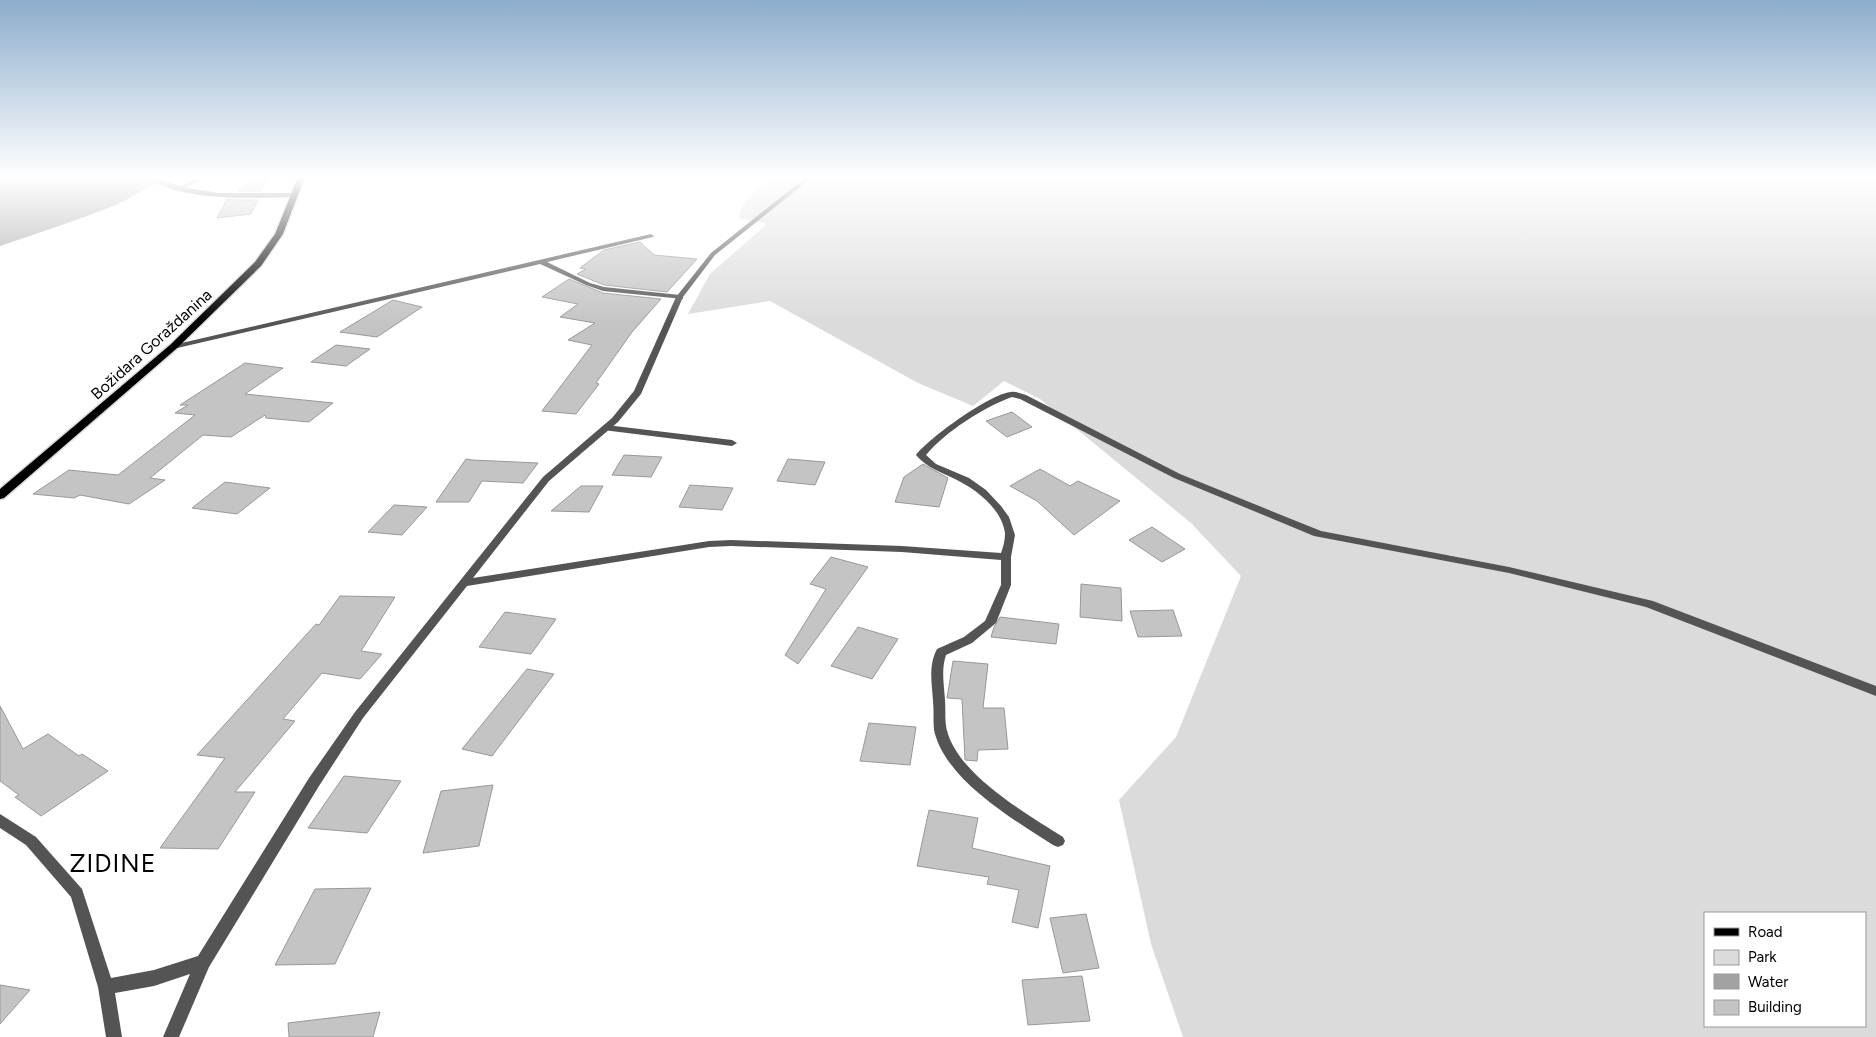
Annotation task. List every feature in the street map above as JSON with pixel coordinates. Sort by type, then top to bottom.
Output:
[{"type":"main road","name":"Božidara Goraždanina","points":[[0,494],[173,347],[258,264],[280,234],[283,225]]},
{"type":"street","points":[[171,1037],[203,962],[304,798],[359,715],[546,479],[615,420],[638,392],[680,297],[713,254],[749,225]]},
{"type":"street","points":[[173,347],[651,236]]},
{"type":"street","points":[[542,262],[603,289],[680,297]]},
{"type":"street","points":[[1058,841],[1024,820],[976,783],[954,757],[942,737],[936,673],[938,660],[941,652],[968,640],[990,623],[1006,585],[1006,557],[1010,536],[1005,517],[996,504],[962,478],[926,462],[921,455],[925,448],[941,436],[991,403],[1012,394],[1023,397],[1177,476],[1318,534],[1509,570],[1649,604],[1876,691]]},
{"type":"street","points":[[606,428],[732,443]]},
{"type":"street","points":[[464,582],[709,544],[730,543],[902,549],[1006,557]]},
{"type":"street","points":[[0,820],[31,841],[77,894],[106,987],[114,1037]]},
{"type":"street","points":[[106,987],[154,978],[203,962]]},
{"type":"green space","points":[[765,225],[1876,225],[1876,1037],[1183,1037],[1151,944],[1119,800],[1176,737],[1241,576],[1191,523],[1040,399],[1004,381],[973,406],[918,383],[770,301],[688,314],[710,274]]},
{"type":"water","points":[[0,225],[60,225],[0,246]]},
{"type":"building","points":[[640,242],[654,255],[697,259],[667,292],[604,285],[577,274],[586,269],[580,268],[604,250]]},
{"type":"building","points":[[569,279],[603,293],[661,299],[632,332],[596,383],[599,384],[576,414],[542,411],[592,345],[568,340],[595,323],[560,317],[578,304],[542,297]]},
{"type":"building","points":[[393,300],[422,307],[377,337],[340,332]]},
{"type":"building","points":[[336,345],[370,349],[346,366],[311,362]]},
{"type":"building","points":[[245,363],[283,368],[245,394],[333,403],[309,422],[266,418],[265,415],[231,437],[203,435],[150,478],[165,480],[129,504],[80,495],[74,498],[33,494],[69,470],[118,475],[195,415],[175,413],[188,405],[180,405]]},
{"type":"building","points":[[1012,412],[1032,427],[1007,437],[986,421]]},
{"type":"building","points":[[624,455],[662,457],[651,477],[612,475]]},
{"type":"building","points":[[466,459],[538,463],[523,483],[482,481],[469,502],[436,502]]},
{"type":"building","points":[[788,459],[825,462],[815,485],[777,481]]},
{"type":"building","points":[[923,464],[948,478],[939,507],[895,502],[904,477]]},
{"type":"building","points":[[1040,469],[1070,486],[1078,481],[1120,501],[1074,535],[1037,501],[1010,486]]},
{"type":"building","points":[[225,482],[270,488],[237,514],[192,508]]},
{"type":"building","points":[[690,485],[733,488],[722,510],[679,507]]},
{"type":"building","points":[[581,486],[603,486],[589,512],[551,511]]},
{"type":"building","points":[[394,505],[427,507],[402,535],[368,532]]},
{"type":"building","points":[[1152,527],[1185,549],[1162,562],[1129,540]]},
{"type":"building","points":[[831,557],[868,567],[798,664],[785,655],[826,589],[810,584]]},
{"type":"building","points":[[1081,584],[1121,588],[1122,621],[1080,617]]},
{"type":"building","points":[[340,596],[395,597],[361,651],[382,654],[360,679],[322,673],[283,719],[295,721],[235,792],[255,792],[218,849],[160,848],[225,758],[197,755],[316,624],[319,625]]},
{"type":"building","points":[[1173,610],[1182,636],[1138,637],[1130,611]]},
{"type":"building","points":[[505,612],[556,619],[531,654],[479,647]]},
{"type":"building","points":[[1000,617],[1059,624],[1056,644],[991,637]]},
{"type":"building","points":[[858,627],[898,639],[872,679],[831,666]]},
{"type":"building","points":[[953,661],[988,664],[983,708],[1004,708],[1008,749],[978,750],[977,761],[965,760],[962,699],[947,698]]},
{"type":"building","points":[[527,669],[554,674],[492,756],[462,749]]},
{"type":"building","points":[[0,706],[23,749],[48,734],[79,756],[82,754],[108,771],[41,816],[15,797],[19,795],[0,781]]},
{"type":"building","points":[[869,723],[916,727],[910,765],[860,761]]},
{"type":"building","points":[[344,776],[401,781],[367,833],[308,828]]},
{"type":"building","points":[[493,785],[479,846],[423,853],[441,791]]},
{"type":"building","points":[[929,810],[978,818],[972,848],[1050,866],[1038,928],[1012,922],[1019,890],[987,884],[989,877],[917,866]]},
{"type":"building","points":[[371,888],[335,964],[275,965],[315,889]]},
{"type":"building","points":[[1086,914],[1099,968],[1063,973],[1050,918]]},
{"type":"building","points":[[1082,976],[1090,1021],[1028,1025],[1022,980]]},
{"type":"building","points":[[0,985],[30,990],[0,1024]]},
{"type":"building","points":[[380,1012],[373,1037],[289,1037],[288,1023]]},
{"type":"district","name":"ZIDINE","points":[[113,863]]}]
